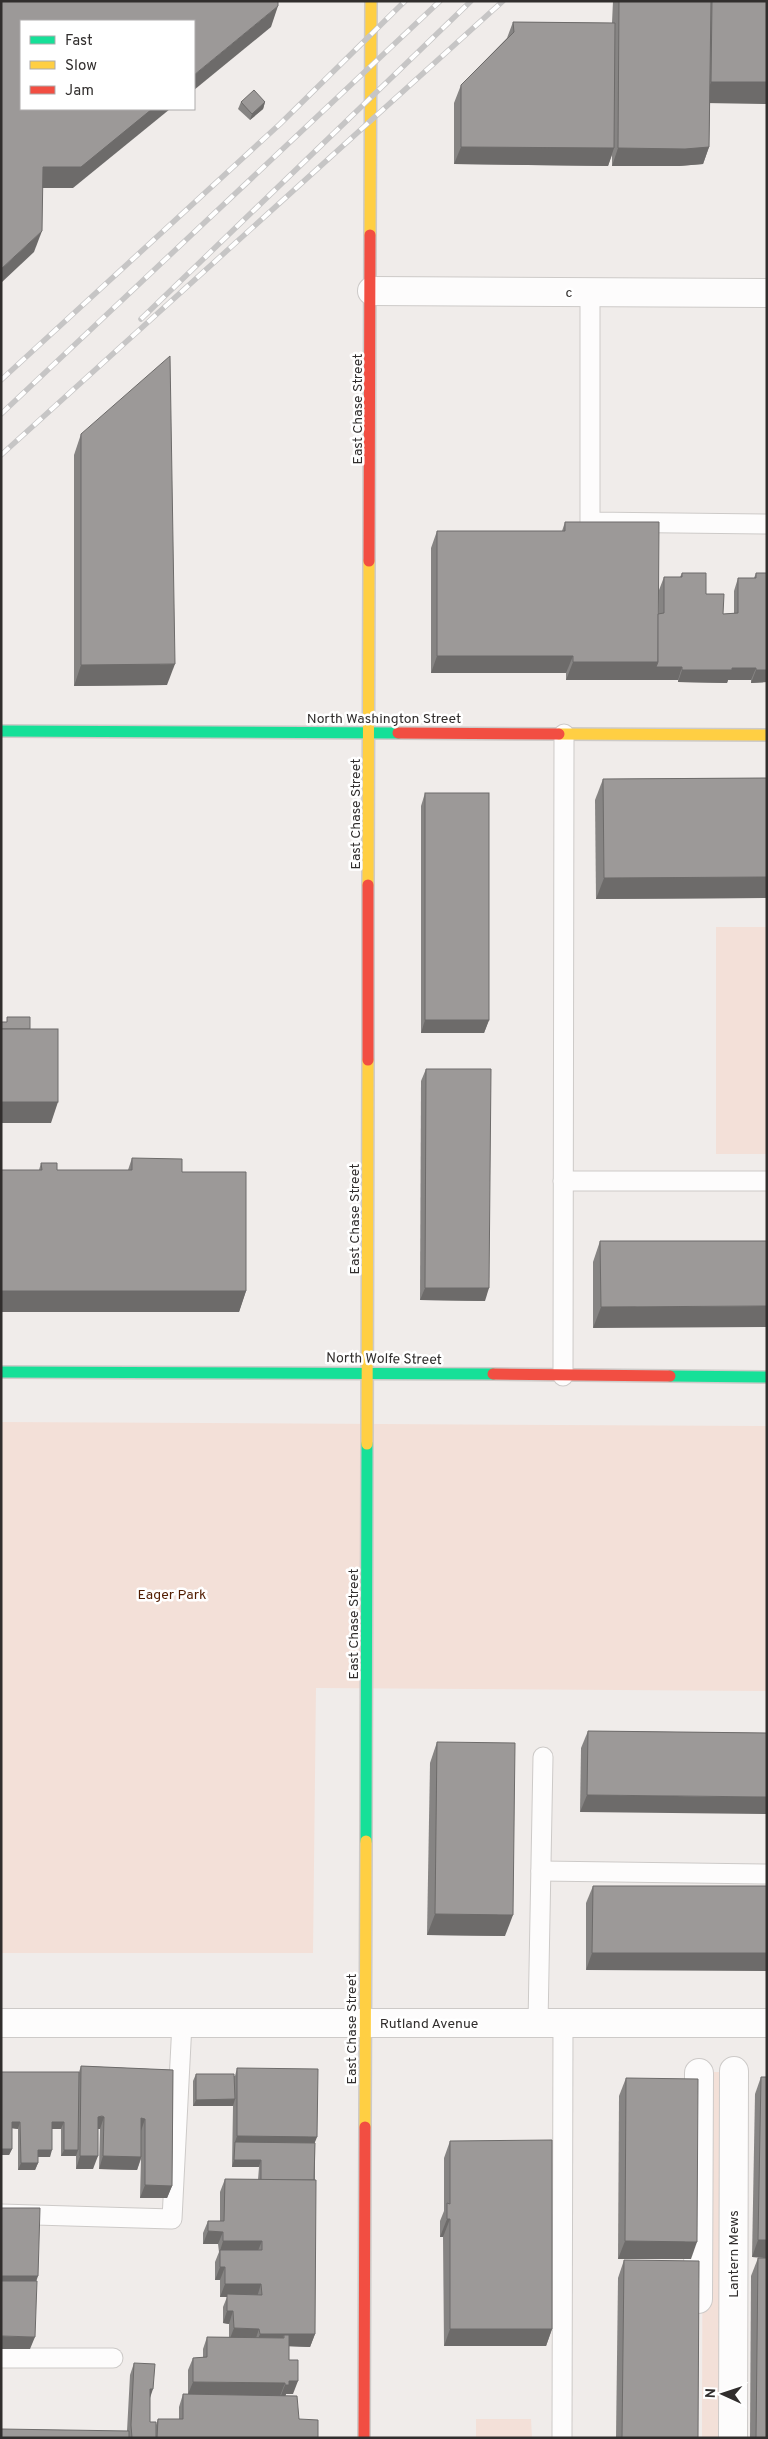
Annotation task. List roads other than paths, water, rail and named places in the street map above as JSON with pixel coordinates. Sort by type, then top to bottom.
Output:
[{"type":"street","name":"East Chase Street","points":[[364,2438],[371,733],[371,1]]},
{"type":"street","name":"c","points":[[372,291],[767,293]]},
{"type":"street","name":"North Washington Street","points":[[1,731],[767,735]]},
{"type":"street","name":"North Wolfe Street","points":[[1,1372],[368,1372],[563,1376],[767,1377]]},
{"type":"street","name":"Rutland Avenue","points":[[1,2023],[767,2024]]},
{"type":"street","name":"Lantern Mews","points":[[733,2438],[734,2071]]},
{"type":"street","points":[[698,2319],[699,2073]]},
{"type":"lane","points":[[590,292],[590,522],[767,524]]},
{"type":"lane","points":[[563,1376],[564,734]]},
{"type":"lane","points":[[563,1181],[767,1181]]},
{"type":"lane","points":[[543,1757],[541,1871],[550,2023],[562,2438]]},
{"type":"lane","points":[[541,1871],[767,1874]]},
{"type":"lane","points":[[1,2214],[172,2219],[182,2023]]},
{"type":"lane","points":[[1,2358],[113,2358]]},
{"type":"railway","points":[[1,380],[280,124],[405,1]]},
{"type":"railway","points":[[1,414],[440,1]]},
{"type":"railway","points":[[141,319],[471,1]]},
{"type":"railway","points":[[1,455],[503,1]]},
{"type":"park label","name":"Eager Park","points":[[172,1594]]}]
